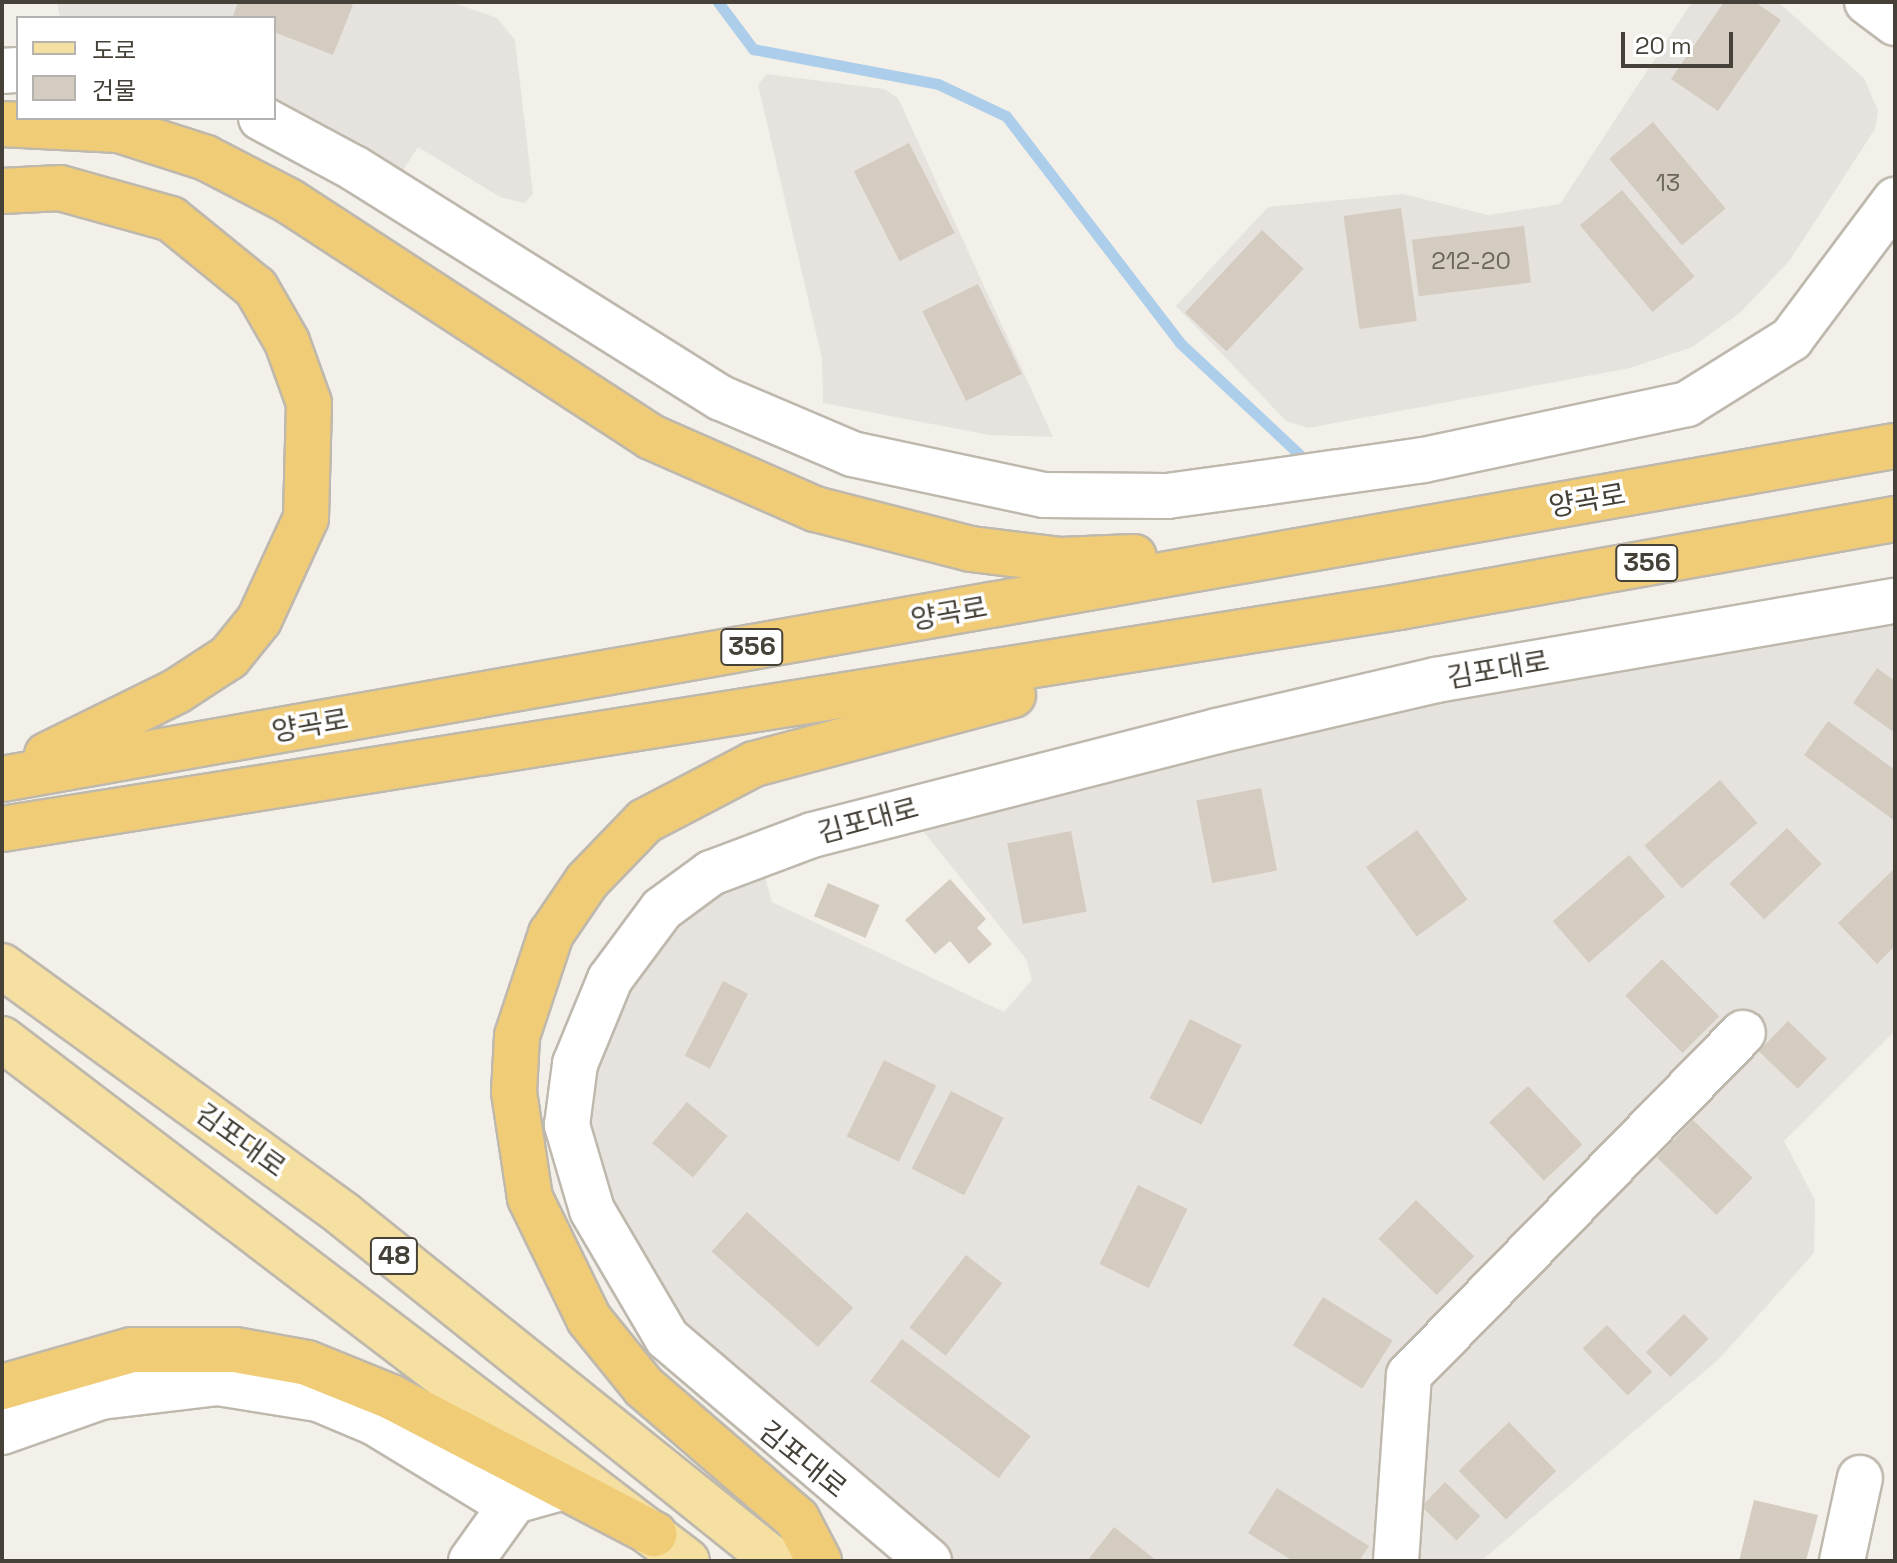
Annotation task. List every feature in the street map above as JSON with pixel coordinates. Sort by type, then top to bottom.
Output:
[{"type":"highway","points":[[2,124],[119,130],[206,158],[289,201],[651,437],[801,504],[890,532],[1061,560],[1502,516]]},
{"type":"highway","points":[[2,191],[60,188],[117,199],[171,219],[215,250],[256,288],[287,342],[309,403],[312,457],[306,518],[286,576],[229,657],[132,716],[2,778]]},
{"type":"highway","name":"양곡로","points":[[2,778],[1895,446]]},
{"type":"highway","name":"양곡로","points":[[2,829],[1399,607],[1895,519]]},
{"type":"highway","points":[[819,1561],[797,1519],[644,1387],[589,1319],[552,1252],[530,1198],[514,1092],[517,1036],[551,934],[587,881],[645,821],[754,764],[917,717],[1399,607]]},
{"type":"highway","points":[[2,1387],[132,1350],[235,1350],[307,1363],[391,1397],[654,1534]]},
{"type":"main road","name":"김포대로","points":[[2,966],[343,1214],[775,1561]]},
{"type":"main road","name":"48","points":[[2,1039],[687,1561]]},
{"type":"street","points":[[1867,2],[1895,23]]},
{"type":"street","points":[[265,120],[354,168],[734,405],[865,458],[1044,495],[1167,496],[1277,481],[1424,460],[1687,404],[1791,339],[1895,200]]},
{"type":"street","name":"김포대로","points":[[929,1561],[667,1338],[592,1210],[567,1125],[575,1064],[610,979],[662,909],[711,873],[812,835],[1217,731],[1450,677],[1895,601]]},
{"type":"street","points":[[1396,1561],[1409,1375],[1743,1033]]},
{"type":"street","points":[[2,1432],[48,1412],[164,1386],[271,1390],[375,1423],[479,1489],[514,1501],[564,1487]]},
{"type":"street","points":[[1842,1561],[1860,1478]]},
{"type":"street","points":[[471,1561],[514,1501]]},
{"type":"shaded area","points":[[57,2],[451,2],[497,18],[515,40],[533,194],[524,203],[500,197],[418,147],[400,175],[276,106],[276,16],[60,16]]},
{"type":"shaded area","points":[[1692,2],[1778,2],[1864,78],[1878,111],[1875,129],[1790,260],[1740,313],[1692,347],[1630,368],[1308,428],[1286,421],[1176,306],[1268,207],[1403,194],[1488,215],[1560,204]]},
{"type":"shaded area","points":[[766,74],[884,89],[898,98],[1053,437],[989,435],[823,403],[822,358],[758,85]]},
{"type":"shaded area","points":[[1895,617],[1895,1031],[1784,1141],[1815,1200],[1814,1253],[1719,1359],[1481,1561],[947,1561],[688,1339],[614,1223],[582,1109],[628,980],[685,906],[762,867],[772,902],[1004,1012],[1032,980],[1026,959],[919,826],[1335,713]]},
{"type":"building","points":[[238,2],[346,2],[353,5],[333,55],[276,33],[276,16],[233,16]]},
{"type":"building","points":[[1724,2],[1755,2],[1781,20],[1718,111],[1671,79]]},
{"type":"building","points":[[1653,122],[1726,209],[1682,245],[1609,159]]},
{"type":"building","points":[[909,143],[955,233],[900,261],[854,171]]},
{"type":"building","points":[[1622,190],[1695,277],[1653,312],[1580,225]]},
{"type":"building","points":[[1401,208],[1417,321],[1359,329],[1344,216]]},
{"type":"building","points":[[1524,226],[1531,283],[1419,296],[1412,240]]},
{"type":"building","points":[[1262,230],[1304,269],[1227,352],[1185,313]]},
{"type":"building","points":[[978,284],[1022,374],[966,401],[922,311]]},
{"type":"building","points":[[1877,668],[1895,681],[1895,733],[1853,703]]},
{"type":"building","points":[[1828,721],[1895,770],[1895,821],[1804,755]]},
{"type":"building","points":[[1720,780],[1757,823],[1682,889],[1645,846]]},
{"type":"building","points":[[1261,788],[1277,870],[1212,883],[1196,801]]},
{"type":"building","points":[[1787,828],[1822,864],[1764,920],[1729,884]]},
{"type":"building","points":[[1417,830],[1468,900],[1417,937],[1366,867]]},
{"type":"building","points":[[1071,831],[1087,911],[1023,924],[1007,843]]},
{"type":"building","points":[[1629,855],[1665,897],[1589,963],[1553,921]]},
{"type":"building","points":[[1895,868],[1895,946],[1877,964],[1838,923]]},
{"type":"building","points":[[950,879],[986,919],[977,928],[992,944],[969,964],[950,941],[935,954],[905,920]]},
{"type":"building","points":[[828,883],[880,905],[865,938],[814,916]]},
{"type":"building","points":[[1662,959],[1719,1016],[1683,1053],[1625,996]]},
{"type":"building","points":[[723,981],[748,994],[710,1069],[685,1056]]},
{"type":"building","points":[[1190,1019],[1242,1045],[1201,1125],[1150,1098]]},
{"type":"building","points":[[1788,1021],[1827,1059],[1798,1089],[1759,1051]]},
{"type":"building","points":[[884,1060],[936,1085],[899,1162],[847,1136]]},
{"type":"building","points":[[1528,1086],[1583,1145],[1544,1181],[1489,1122]]},
{"type":"building","points":[[951,1091],[1004,1118],[964,1195],[912,1169]]},
{"type":"building","points":[[687,1102],[728,1136],[693,1177],[652,1143]]},
{"type":"building","points":[[1693,1120],[1753,1178],[1717,1215],[1657,1157]]},
{"type":"building","points":[[1138,1185],[1187,1209],[1149,1288],[1099,1264]]},
{"type":"building","points":[[1416,1200],[1474,1256],[1437,1295],[1378,1239]]},
{"type":"building","points":[[747,1212],[853,1308],[818,1347],[712,1251]]},
{"type":"building","points":[[966,1255],[1002,1283],[946,1356],[909,1327]]},
{"type":"building","points":[[1323,1297],[1393,1340],[1362,1389],[1293,1345]]},
{"type":"building","points":[[1684,1314],[1709,1339],[1671,1377],[1646,1352]]},
{"type":"building","points":[[1607,1325],[1652,1372],[1628,1395],[1583,1349]]},
{"type":"building","points":[[902,1339],[1031,1436],[999,1478],[870,1381]]},
{"type":"building","points":[[1509,1422],[1556,1471],[1506,1520],[1459,1471]]},
{"type":"building","points":[[1445,1482],[1480,1516],[1457,1540],[1421,1506]]},
{"type":"building","points":[[1277,1488],[1369,1546],[1359,1561],[1293,1561],[1248,1533]]},
{"type":"building","points":[[1754,1500],[1818,1515],[1806,1561],[1739,1561]]},
{"type":"building","points":[[1114,1527],[1157,1561],[1087,1561]]},
{"type":"waterway","points":[[718,2],[753,49],[938,84],[1006,116],[1180,343],[1299,454]]}]
